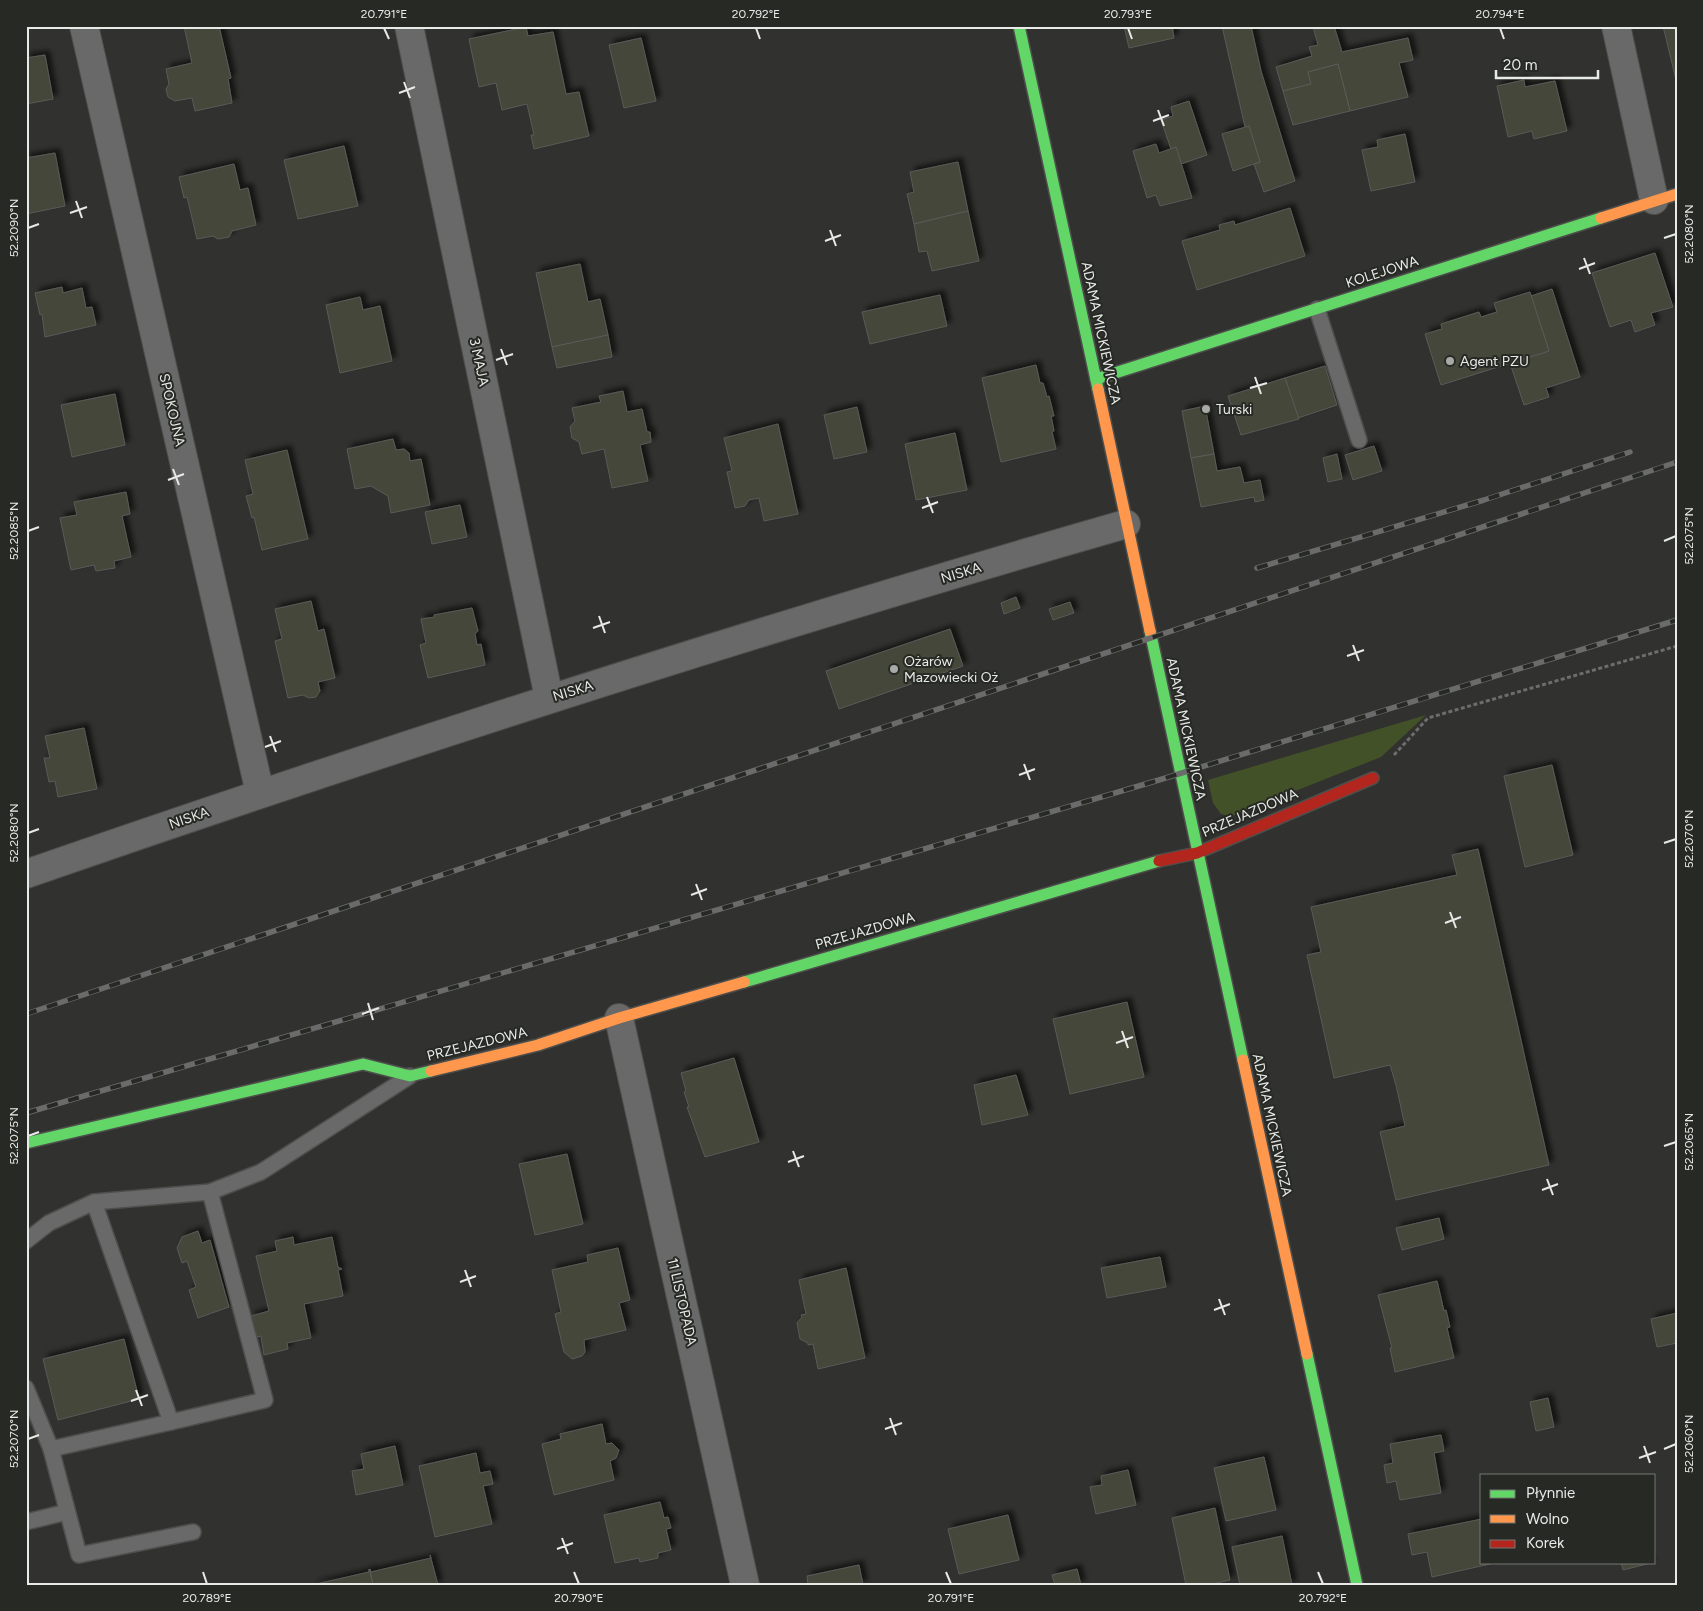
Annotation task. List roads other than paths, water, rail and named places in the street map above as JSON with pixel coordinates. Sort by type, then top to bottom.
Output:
[{"type":"street","name":"SPOKOJNA","points":[[84,26],[260,793]]},
{"type":"street","name":"3 MAJA","points":[[409,26],[549,698]]},
{"type":"street","name":"ADAMA MICKIEWICZA","points":[[1019,26],[1357,1585]]},
{"type":"street","points":[[1616,26],[1665,197]]},
{"type":"street","name":"KOLEJOWA","points":[[1096,379],[1665,197]]},
{"type":"street","name":"NISKA","points":[[26,874],[260,793],[549,698],[1126,524]]},
{"type":"street","name":"PRZEJAZDOWA","points":[[26,1143],[364,1064],[410,1076],[538,1045],[618,1018],[1162,860],[1197,853],[1373,778]]},
{"type":"street","name":"11 LISTOPADA","points":[[618,1018],[745,1585]]},
{"type":"lane","points":[[1317,309],[1359,440]]},
{"type":"lane","points":[[26,1241],[49,1224],[94,1202],[210,1192],[261,1172],[410,1076]]},
{"type":"lane","points":[[51,1449],[265,1400],[210,1192]]},
{"type":"lane","points":[[94,1202],[171,1422]]},
{"type":"lane","points":[[26,1388],[51,1449],[79,1555],[193,1532]]},
{"type":"lane","points":[[26,1522],[67,1512]]},
{"type":"railway","points":[[1257,568],[1484,500],[1630,452]]},
{"type":"railway","points":[[26,1014],[1677,462]]},
{"type":"railway","points":[[26,1113],[1159,780],[1677,620]]},
{"type":"place","name":"Agent PZU","points":[[1450,361]]},
{"type":"place","name":"Turski","points":[[1206,409]]},
{"type":"place","name":"Ożarów Mazowiecki Oż","points":[[894,669]]}]
